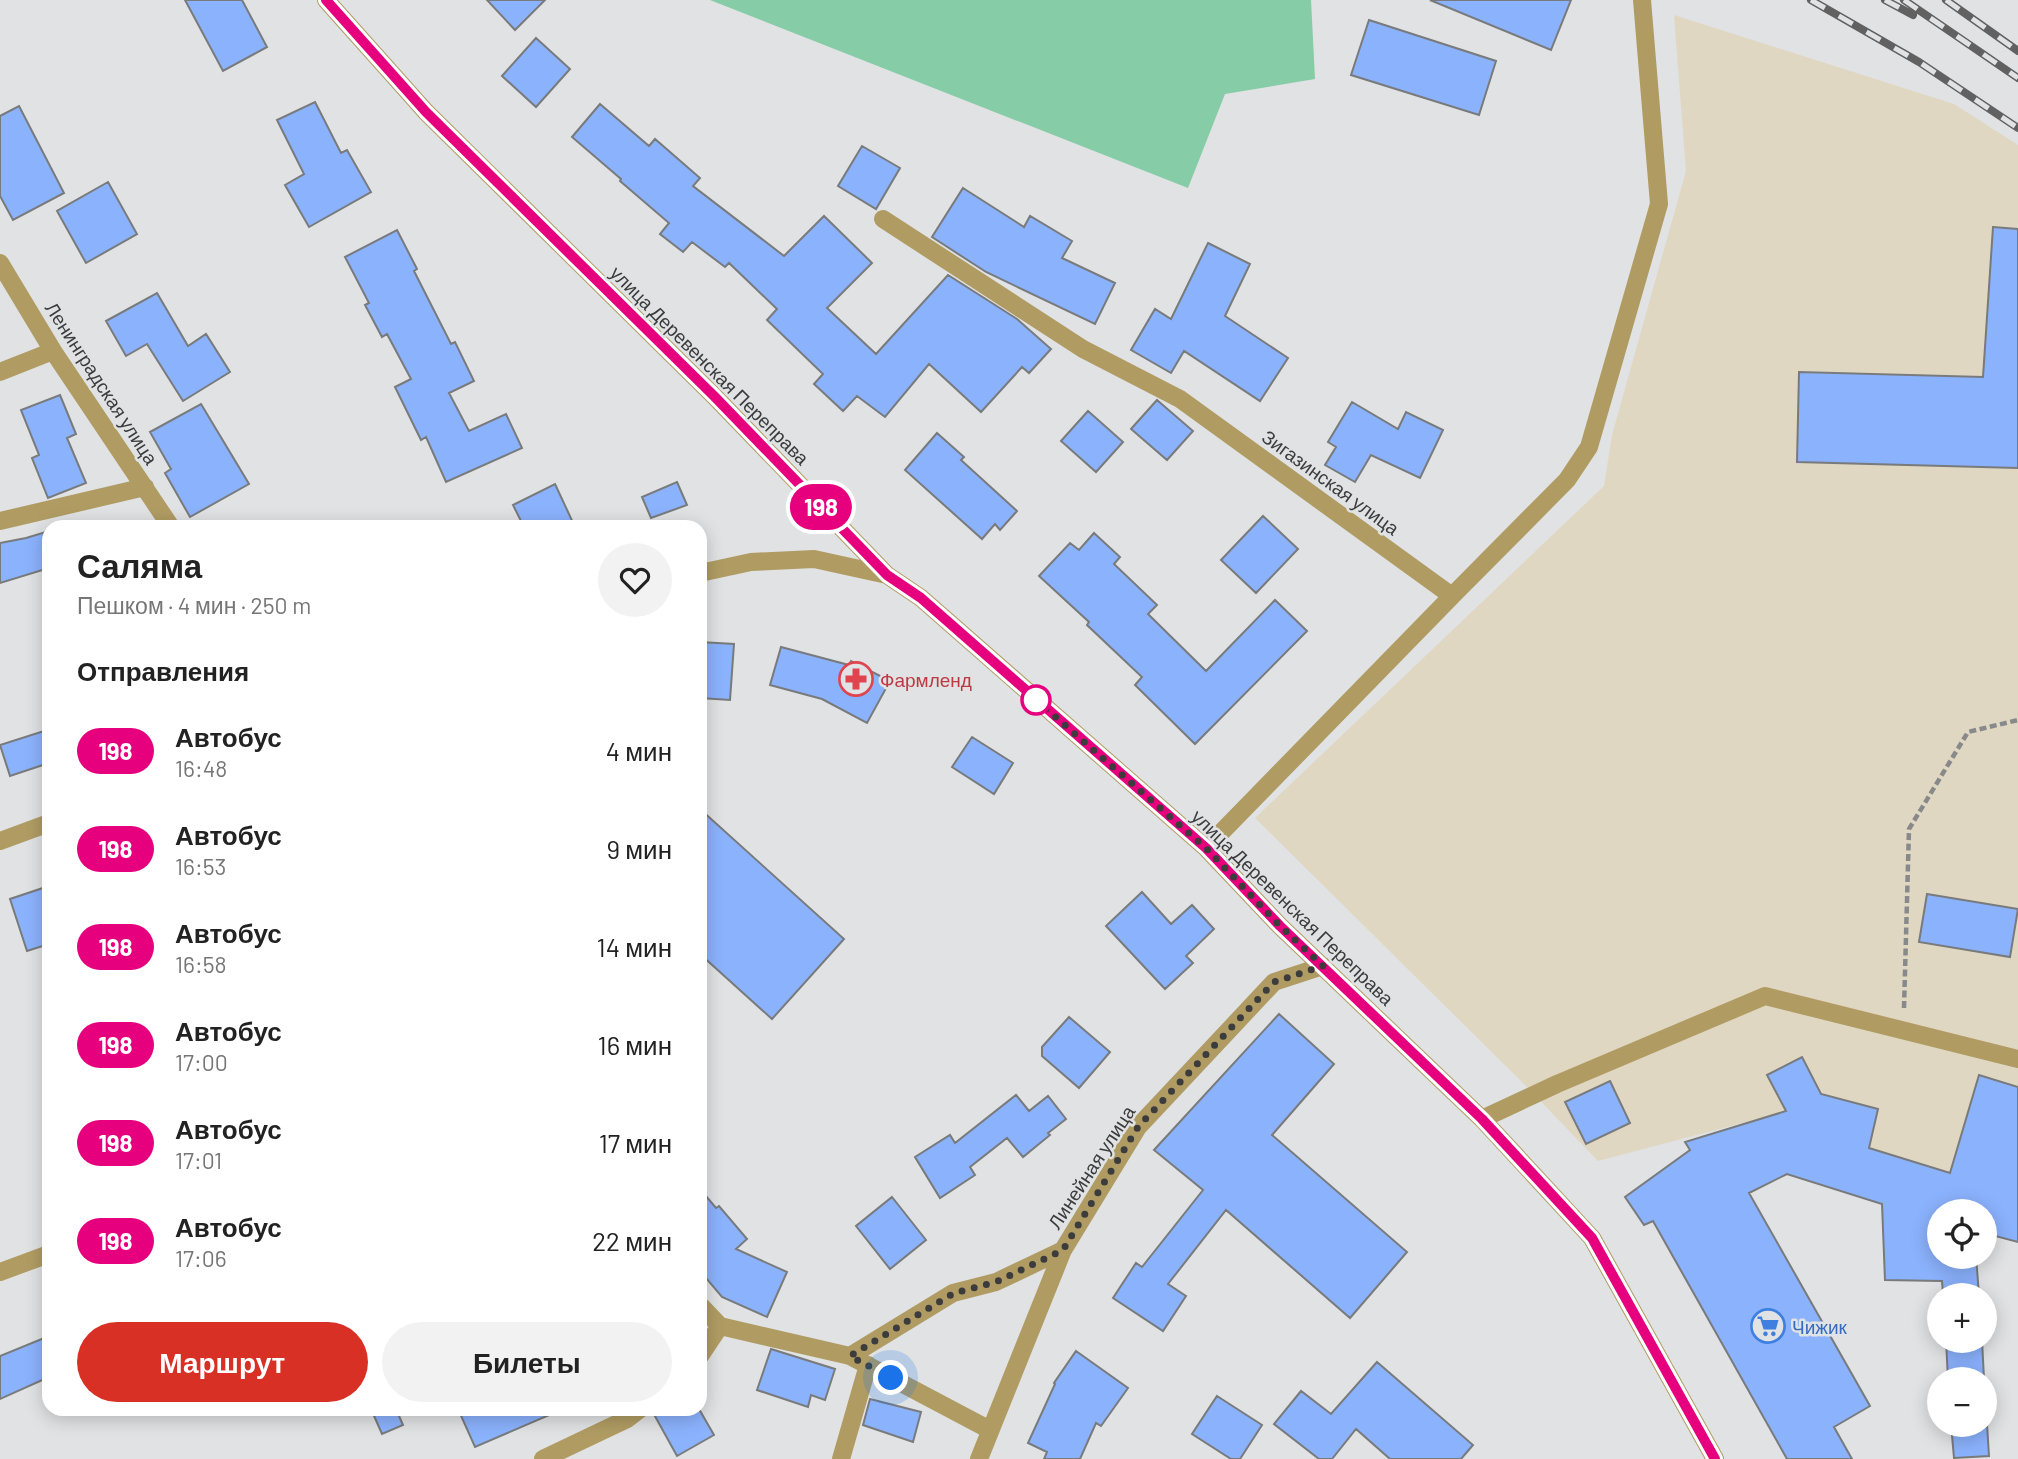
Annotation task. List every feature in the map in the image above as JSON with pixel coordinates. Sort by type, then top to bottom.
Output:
[{"type":"street","name":"улица Деревенская Переправа","points":[[326,0],[426,112],[714,396],[887,575],[921,598],[1206,848],[1280,926],[1482,1119],[1592,1238],[1715,1459]]},
{"type":"street","points":[[1206,848],[1567,480],[1589,447],[1659,204],[1642,0]]},
{"type":"street","name":"Зигазинская улица","points":[[883,219],[1083,349],[1180,400],[1452,596]]},
{"type":"street","name":"Ленинградская улица","points":[[0,262],[53,351],[166,520]]},
{"type":"street","points":[[0,372],[53,351]]},
{"type":"street","points":[[0,521],[145,487]]},
{"type":"street","points":[[707,571],[751,562],[814,559],[887,575]]},
{"type":"street","points":[[0,841],[42,826]]},
{"type":"street","name":"Линейная улица","points":[[979,1459],[1063,1250],[1138,1127],[1274,982],[1323,966]]},
{"type":"street","points":[[1482,1119],[1557,1084],[1765,996],[2018,1059]]},
{"type":"street","points":[[850,1356],[954,1293],[996,1282],[1063,1250]]},
{"type":"street","points":[[0,1272],[42,1257]]},
{"type":"street","points":[[707,1312],[720,1326],[850,1356],[990,1430]]},
{"type":"street","points":[[707,1346],[720,1326]]},
{"type":"street","points":[[841,1459],[868,1366]]},
{"type":"street","points":[[543,1459],[631,1416]]},
{"type":"path","points":[[1903,1030],[1909,828],[1968,732],[2018,720]]},
{"type":"shaded area","points":[[1674,15],[1954,104],[2018,145],[2018,1200],[1765,1117],[1598,1161],[1525,1085],[1255,818],[1604,486],[1612,435],[1686,171]]},
{"type":"green space","points":[[710,0],[1311,0],[1315,79],[1225,94],[1188,188]]},
{"type":"building","points":[[185,0],[242,0],[267,47],[223,71]]},
{"type":"building","points":[[487,0],[545,0],[515,30]]},
{"type":"building","points":[[1430,0],[1571,0],[1551,50]]},
{"type":"building","points":[[1369,20],[1496,61],[1479,115],[1351,75]]},
{"type":"building","points":[[536,38],[570,69],[536,107],[502,76]]},
{"type":"building","points":[[315,102],[341,153],[347,150],[371,192],[309,227],[285,185],[304,174],[277,120]]},
{"type":"building","points":[[600,104],[649,146],[655,139],[700,178],[693,186],[784,256],[824,216],[872,263],[827,308],[876,354],[948,275],[1017,319],[1051,349],[1029,373],[1022,367],[981,412],[929,364],[885,417],[857,396],[843,411],[814,384],[823,374],[767,320],[777,309],[729,263],[725,267],[692,242],[683,252],[660,234],[669,223],[572,137]]},
{"type":"building","points":[[19,106],[64,193],[13,220],[0,196],[0,116]]},
{"type":"building","points":[[862,146],[900,168],[876,209],[838,186]]},
{"type":"building","points":[[108,182],[137,234],[86,263],[57,211]]},
{"type":"building","points":[[963,188],[1024,227],[1030,216],[1072,241],[1062,258],[1115,283],[1095,324],[986,272],[932,237]]},
{"type":"building","points":[[1993,227],[2018,229],[2018,468],[1797,462],[1799,372],[1983,377]]},
{"type":"building","points":[[397,230],[417,269],[414,271],[451,344],[455,342],[474,381],[449,393],[469,431],[506,414],[522,448],[446,482],[426,437],[421,440],[395,387],[411,379],[387,334],[382,337],[365,305],[369,303],[345,257]]},
{"type":"building","points":[[1208,243],[1250,264],[1225,316],[1288,358],[1260,401],[1184,351],[1171,373],[1131,350],[1155,309],[1171,319]]},
{"type":"building","points":[[157,293],[188,346],[206,334],[230,372],[183,401],[147,344],[126,356],[106,321]]},
{"type":"building","points":[[60,395],[76,434],[67,438],[86,483],[48,498],[32,458],[39,455],[21,410]]},
{"type":"building","points":[[1157,400],[1193,431],[1167,460],[1131,429]]},
{"type":"building","points":[[1352,402],[1398,429],[1406,412],[1443,430],[1420,478],[1371,455],[1355,482],[1325,465],[1336,447],[1328,442]]},
{"type":"building","points":[[201,404],[249,484],[190,517],[165,473],[171,469],[150,432]]},
{"type":"building","points":[[1088,411],[1123,442],[1096,472],[1061,441]]},
{"type":"building","points":[[937,433],[964,457],[961,460],[1017,511],[1000,530],[995,524],[982,539],[905,470]]},
{"type":"building","points":[[677,482],[687,505],[651,518],[642,497]]},
{"type":"building","points":[[555,484],[572,520],[520,520],[513,505]]},
{"type":"building","points":[[1263,516],[1298,549],[1256,593],[1221,560]]},
{"type":"building","points":[[42,533],[42,570],[0,583],[0,543]]},
{"type":"building","points":[[1094,533],[1120,557],[1114,564],[1157,605],[1148,614],[1206,671],[1275,600],[1307,631],[1195,744],[1135,685],[1142,677],[1087,625],[1089,622],[1039,576],[1070,543],[1079,550]]},
{"type":"building","points":[[707,642],[734,644],[730,700],[707,698]]},
{"type":"building","points":[[781,647],[849,665],[851,661],[890,681],[867,723],[822,699],[770,685]]},
{"type":"building","points":[[42,732],[42,765],[10,776],[0,745]]},
{"type":"building","points":[[972,737],[1013,763],[994,794],[952,767]]},
{"type":"building","points":[[707,815],[844,939],[772,1019],[707,960]]},
{"type":"building","points":[[42,888],[42,946],[27,951],[10,899]]},
{"type":"building","points":[[1142,892],[1171,924],[1192,905],[1214,929],[1186,956],[1193,963],[1165,989],[1106,926]]},
{"type":"building","points":[[1927,894],[2018,909],[2010,957],[1919,942]]},
{"type":"building","points":[[1279,1014],[1334,1064],[1272,1135],[1407,1252],[1350,1318],[1226,1210],[1168,1284],[1186,1296],[1163,1331],[1113,1298],[1136,1263],[1142,1267],[1203,1190],[1154,1150]]},
{"type":"building","points":[[1069,1017],[1110,1052],[1079,1088],[1042,1056],[1042,1047]]},
{"type":"building","points":[[1802,1057],[1821,1094],[1878,1109],[1869,1148],[1950,1173],[1979,1075],[2018,1087],[2018,1242],[1997,1236],[1997,1199],[1927,1199],[1927,1269],[1977,1269],[1978,1283],[1885,1280],[1882,1204],[1787,1174],[1749,1193],[1870,1406],[1834,1427],[1852,1459],[1787,1459],[1653,1221],[1644,1225],[1625,1197],[1690,1150],[1685,1142],[1786,1111],[1767,1075]]},
{"type":"building","points":[[1610,1081],[1630,1123],[1586,1144],[1565,1102]]},
{"type":"building","points":[[1016,1095],[1029,1111],[1048,1096],[1066,1119],[1023,1157],[1007,1138],[970,1167],[975,1175],[940,1198],[915,1157],[950,1135],[955,1143]]},
{"type":"building","points":[[707,1197],[716,1208],[719,1206],[747,1239],[736,1249],[787,1272],[767,1317],[722,1297],[707,1279]]},
{"type":"building","points":[[892,1197],[926,1240],[890,1269],[856,1226]]},
{"type":"building","points":[[42,1339],[42,1380],[0,1399],[0,1356]]},
{"type":"building","points":[[771,1349],[835,1369],[825,1400],[811,1395],[808,1407],[757,1390]]},
{"type":"building","points":[[1076,1351],[1128,1388],[1101,1426],[1096,1423],[1080,1459],[1044,1459],[1047,1452],[1028,1443],[1054,1383]]},
{"type":"building","points":[[1947,1353],[1983,1353],[1983,1367],[1947,1367]]},
{"type":"building","points":[[1377,1362],[1473,1445],[1461,1459],[1390,1459],[1356,1429],[1332,1459],[1319,1459],[1274,1424],[1301,1391],[1331,1414]]},
{"type":"building","points":[[1217,1396],[1262,1425],[1240,1459],[1231,1459],[1192,1434]]},
{"type":"building","points":[[870,1399],[921,1412],[913,1442],[863,1425]]},
{"type":"building","points":[[374,1416],[399,1416],[403,1425],[382,1434]]},
{"type":"building","points":[[461,1416],[547,1416],[475,1447]]},
{"type":"building","points":[[655,1416],[703,1416],[714,1435],[677,1456]]},
{"type":"building","points":[[1952,1437],[1988,1437],[1989,1456],[1954,1458]]},
{"type":"railway","points":[[1811,0],[1919,62],[2018,128]]},
{"type":"railway","points":[[1885,0],[1913,15]]},
{"type":"railway","points":[[1904,0],[2018,78]]},
{"type":"railway","points":[[1946,0],[2018,51]]},
{"type":"bus line","name":"198","points":[[326,0],[426,112],[714,396],[887,575],[921,598],[1206,848],[1280,926],[1482,1119],[1592,1238],[1715,1459]]},
{"type":"place","name":"Фармленд","points":[[856,679]]},
{"type":"place","name":"Чижик","points":[[1768,1326]]},
{"type":"route","points":[[891,1378],[850,1356],[954,1293],[996,1282],[1063,1250],[1138,1127],[1274,982],[1323,966],[1280,926],[1206,848],[1036,700]]}]
